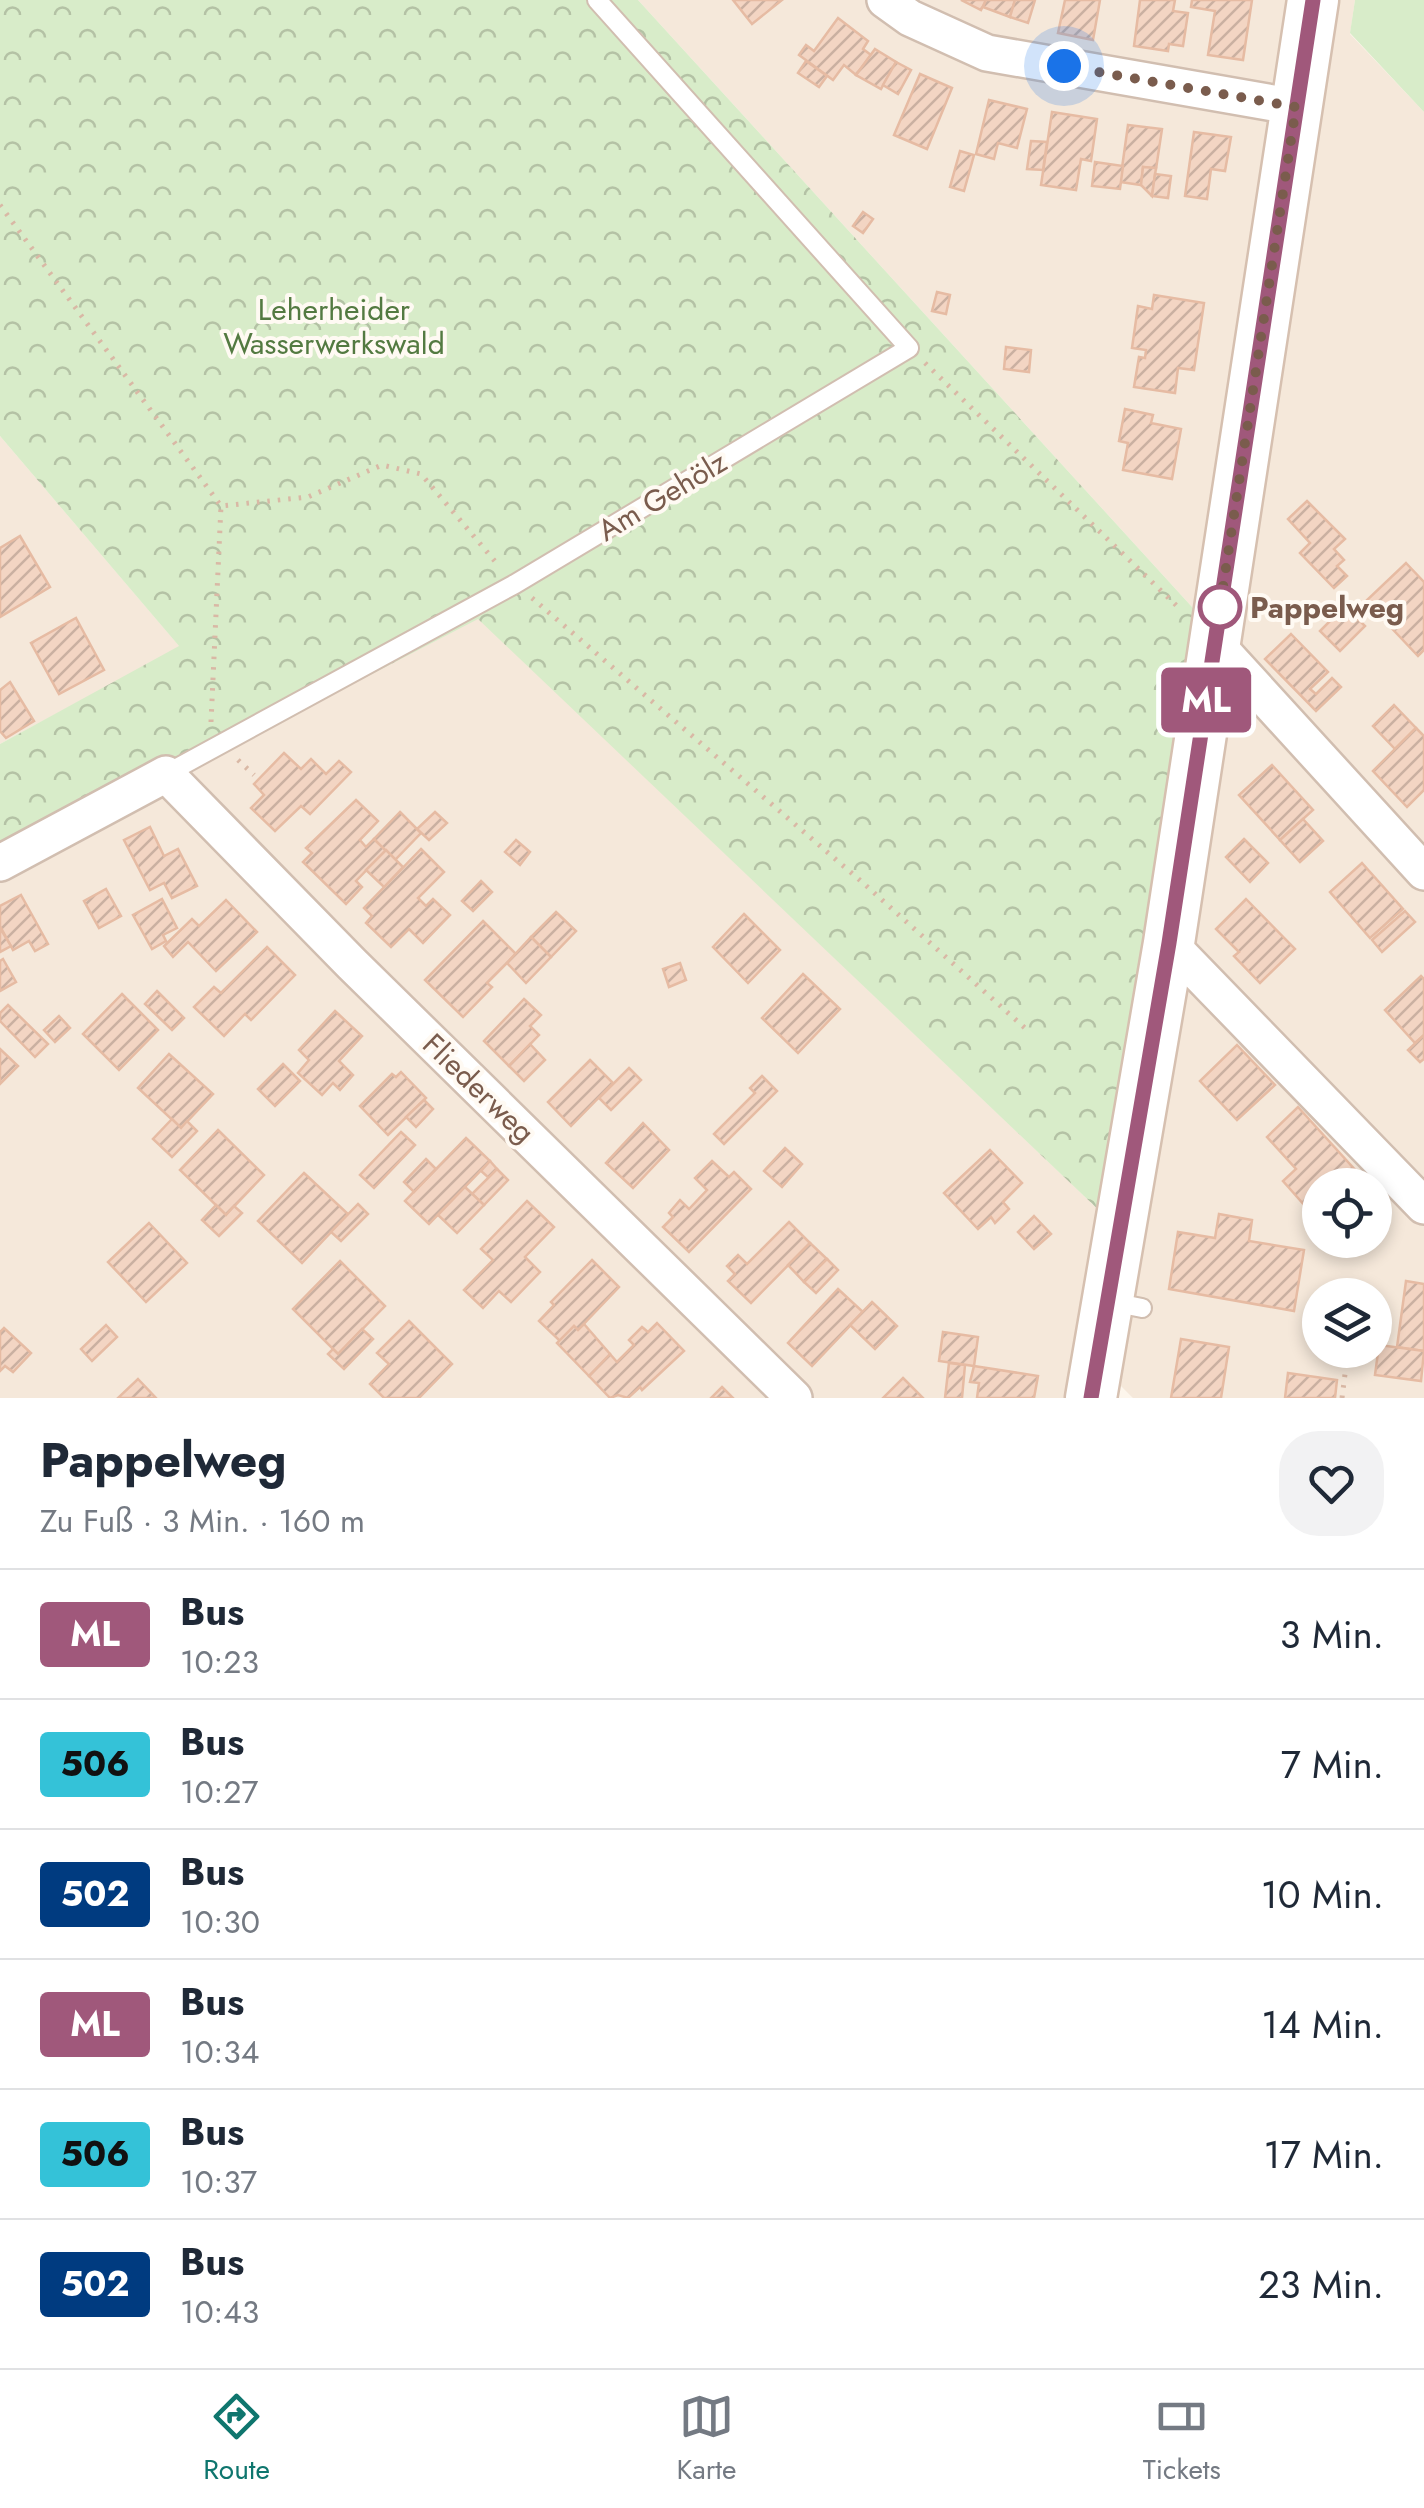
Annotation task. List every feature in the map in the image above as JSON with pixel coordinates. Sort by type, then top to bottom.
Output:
[{"type":"street","points":[[885,0],[910,18],[987,53],[1296,107]]},
{"type":"street","points":[[1091,1398],[1124,1304],[1169,943],[1313,0]]},
{"type":"street","points":[[1214,642],[1424,872]]},
{"type":"street","name":"Am Gehölz","points":[[0,863],[166,774]]},
{"type":"street","name":"Fliederweg","points":[[166,774],[366,977],[794,1398]]},
{"type":"street","points":[[1169,943],[1424,1206]]},
{"type":"lane","points":[[597,0],[909,348]]},
{"type":"lane","name":"Am Gehölz","points":[[166,774],[516,584],[909,348]]},
{"type":"path","points":[[0,205],[221,506],[210,701],[211,751]]},
{"type":"path","points":[[909,348],[1214,642]]},
{"type":"path","points":[[221,506],[308,497],[382,465],[421,474],[516,584],[1025,1028]]},
{"type":"path","points":[[1342,1398],[1346,1368]]},
{"type":"shaded area","points":[[638,0],[1355,0],[1350,34],[1424,112],[1424,1398],[1133,1398],[1120,1385],[1118,1398],[0,1398],[0,867],[478,618],[1104,1215],[1203,619]]},
{"type":"shaded area","points":[[0,436],[180,647],[0,744]]},
{"type":"green space","name":"Leherheider Wasserwerkswald","points":[[0,0],[638,0],[1203,619],[1105,1216],[478,619],[0,867],[0,744],[179,646],[0,436]]},
{"type":"green space","points":[[1355,0],[1424,0],[1424,112],[1350,33]]},
{"type":"building","points":[[733,0],[782,0],[752,24]]},
{"type":"building","points":[[961,0],[986,0],[981,10]]},
{"type":"building","points":[[986,0],[1015,0],[1010,17],[983,7]]},
{"type":"building","points":[[1015,0],[1035,0],[1028,23],[1010,17]]},
{"type":"building","points":[[1065,0],[1100,0],[1093,40],[1058,33]]},
{"type":"building","points":[[1140,0],[1175,0],[1173,11],[1188,13],[1183,46],[1169,44],[1168,51],[1134,46]]},
{"type":"building","points":[[1192,0],[1252,0],[1243,60],[1208,55],[1215,11],[1191,7]]},
{"type":"building","points":[[838,18],[868,41],[863,49],[871,55],[856,75],[844,65],[833,80],[799,55],[806,45],[814,51]]},
{"type":"building","points":[[875,49],[896,62],[881,89],[856,75]]},
{"type":"building","points":[[806,61],[827,76],[819,87],[798,73]]},
{"type":"building","points":[[896,62],[911,70],[898,94],[883,85]]},
{"type":"building","points":[[920,74],[952,88],[927,149],[894,135]]},
{"type":"building","points":[[989,100],[1027,109],[1017,148],[998,143],[994,159],[976,154]]},
{"type":"building","points":[[1052,112],[1097,119],[1091,161],[1081,159],[1076,190],[1041,185]]},
{"type":"building","points":[[1128,125],[1162,129],[1156,169],[1143,167],[1141,185],[1120,182]]},
{"type":"building","points":[[1194,132],[1231,137],[1225,171],[1211,169],[1207,199],[1185,196]]},
{"type":"building","points":[[1031,141],[1047,142],[1043,170],[1027,169]]},
{"type":"building","points":[[960,151],[974,155],[964,191],[950,187]]},
{"type":"building","points":[[1095,162],[1123,166],[1120,189],[1092,186]]},
{"type":"building","points":[[1143,167],[1156,168],[1152,196],[1141,185]]},
{"type":"building","points":[[1155,174],[1171,176],[1168,198],[1152,196]]},
{"type":"building","points":[[863,212],[873,219],[863,233],[853,226]]},
{"type":"building","points":[[937,292],[950,295],[946,314],[932,311]]},
{"type":"building","points":[[1154,295],[1204,303],[1194,370],[1178,368],[1175,393],[1134,387],[1139,357],[1145,358],[1146,350],[1132,348],[1138,306],[1152,309]]},
{"type":"building","points":[[1006,347],[1031,350],[1029,372],[1004,369]]},
{"type":"building","points":[[1125,409],[1153,415],[1151,423],[1181,429],[1172,479],[1123,470],[1128,443],[1119,441]]},
{"type":"building","points":[[1307,501],[1345,539],[1334,549],[1344,560],[1337,566],[1347,576],[1334,588],[1300,553],[1310,543],[1288,519]]},
{"type":"building","points":[[20,536],[50,587],[0,617],[0,548]]},
{"type":"building","points":[[1406,563],[1424,582],[1424,650],[1418,656],[1366,601]]},
{"type":"building","points":[[1349,610],[1365,626],[1340,651],[1320,631],[1335,616],[1338,620]]},
{"type":"building","points":[[76,618],[104,670],[59,694],[31,643]]},
{"type":"building","points":[[1291,634],[1328,672],[1310,689],[1316,694],[1332,678],[1341,687],[1316,711],[1265,659]]},
{"type":"building","points":[[10,682],[34,721],[6,738],[0,731],[0,690]]},
{"type":"building","points":[[1394,705],[1416,728],[1395,749],[1373,726]]},
{"type":"building","points":[[1416,728],[1424,736],[1424,790],[1407,807],[1373,771]]},
{"type":"building","points":[[284,753],[301,769],[311,759],[326,774],[339,761],[351,772],[310,814],[301,806],[275,831],[251,808],[264,795],[254,784]]},
{"type":"building","points":[[1272,765],[1313,810],[1280,840],[1239,795]]},
{"type":"building","points":[[356,800],[378,821],[360,840],[366,847],[374,839],[386,850],[356,881],[362,887],[346,904],[303,862],[312,853],[306,848]]},
{"type":"building","points":[[400,812],[421,833],[395,860],[374,839]]},
{"type":"building","points":[[435,812],[447,823],[429,840],[417,829]]},
{"type":"building","points":[[1303,819],[1323,841],[1300,862],[1280,840]]},
{"type":"building","points":[[150,827],[164,856],[178,849],[197,886],[172,898],[164,883],[150,890],[124,840]]},
{"type":"building","points":[[1244,839],[1268,863],[1250,882],[1226,857]]},
{"type":"building","points":[[516,840],[530,852],[520,865],[505,852]]},
{"type":"building","points":[[421,849],[444,872],[418,898],[426,906],[433,899],[450,915],[423,943],[409,929],[391,947],[366,923],[372,916],[364,908]]},
{"type":"building","points":[[386,850],[403,867],[384,887],[366,870]]},
{"type":"building","points":[[1362,863],[1403,909],[1370,938],[1330,892]]},
{"type":"building","points":[[481,881],[492,892],[473,911],[462,901]]},
{"type":"building","points":[[106,889],[121,916],[99,928],[84,901]]},
{"type":"building","points":[[21,895],[48,944],[35,951],[29,941],[13,950],[0,926],[0,906]]},
{"type":"building","points":[[162,899],[177,928],[163,935],[166,941],[152,949],[133,915]]},
{"type":"building","points":[[1246,899],[1295,949],[1260,983],[1234,956],[1239,952],[1216,929]]},
{"type":"building","points":[[226,900],[257,932],[216,971],[188,942],[173,957],[164,946],[192,919],[199,926]]},
{"type":"building","points":[[1405,911],[1415,922],[1382,952],[1372,940]]},
{"type":"building","points":[[556,912],[576,931],[551,957],[531,937]]},
{"type":"building","points":[[744,914],[780,950],[748,983],[713,947]]},
{"type":"building","points":[[483,921],[516,954],[487,983],[492,987],[463,1017],[425,980]]},
{"type":"building","points":[[0,928],[11,946],[0,952]]},
{"type":"building","points":[[531,937],[551,957],[526,983],[507,963]]},
{"type":"building","points":[[267,947],[295,975],[251,1020],[245,1014],[224,1036],[194,1007],[214,987],[221,993]]},
{"type":"building","points":[[3,959],[16,982],[0,991],[0,961]]},
{"type":"building","points":[[680,963],[686,980],[669,987],[663,969]]},
{"type":"building","points":[[803,974],[840,1009],[798,1053],[762,1018]]},
{"type":"building","points":[[1421,976],[1424,1035],[1415,1043],[1385,1010]]},
{"type":"building","points":[[157,991],[184,1018],[172,1030],[145,1004]]},
{"type":"building","points":[[122,994],[158,1030],[119,1070],[83,1034]]},
{"type":"building","points":[[524,999],[541,1015],[530,1026],[539,1035],[509,1066],[484,1041]]},
{"type":"building","points":[[8,1005],[48,1044],[35,1057],[0,1021],[0,1013]]},
{"type":"building","points":[[335,1011],[362,1036],[339,1061],[353,1075],[340,1090],[333,1083],[322,1095],[298,1073],[309,1060],[299,1050]]},
{"type":"building","points":[[59,1016],[70,1028],[55,1042],[44,1030]]},
{"type":"building","points":[[1424,1035],[1424,1059],[1420,1062],[1408,1050]]},
{"type":"building","points":[[530,1044],[545,1060],[524,1081],[509,1066]]},
{"type":"building","points":[[1237,1045],[1275,1085],[1237,1120],[1200,1081]]},
{"type":"building","points":[[0,1049],[18,1066],[0,1084]]},
{"type":"building","points":[[169,1054],[213,1094],[181,1128],[138,1088]]},
{"type":"building","points":[[590,1060],[613,1083],[571,1126],[548,1102]]},
{"type":"building","points":[[283,1064],[300,1081],[275,1106],[258,1089]]},
{"type":"building","points":[[629,1068],[641,1080],[611,1110],[599,1098]]},
{"type":"building","points":[[401,1072],[426,1098],[388,1135],[360,1106],[392,1074],[396,1077]]},
{"type":"building","points":[[762,1076],[777,1091],[724,1144],[714,1134],[755,1093],[750,1088]]},
{"type":"building","points":[[424,1100],[433,1109],[416,1127],[406,1117]]},
{"type":"building","points":[[1298,1107],[1353,1168],[1302,1168],[1302,1202],[1283,1181],[1296,1169],[1267,1137]]},
{"type":"building","points":[[172,1119],[181,1128],[187,1121],[197,1131],[172,1157],[153,1139]]},
{"type":"building","points":[[643,1123],[669,1150],[633,1188],[606,1163]]},
{"type":"building","points":[[218,1130],[264,1175],[226,1215],[180,1170]]},
{"type":"building","points":[[401,1132],[415,1145],[374,1188],[360,1175]]},
{"type":"building","points":[[466,1138],[490,1161],[429,1224],[405,1201]]},
{"type":"building","points":[[785,1148],[802,1164],[782,1187],[764,1171]]},
{"type":"building","points":[[990,1150],[1022,1183],[1003,1202],[1009,1209],[995,1223],[991,1217],[978,1229],[944,1193]]},
{"type":"building","points":[[426,1159],[436,1169],[414,1192],[404,1182]]},
{"type":"building","points":[[490,1161],[497,1169],[489,1178],[481,1171]]},
{"type":"building","points":[[712,1161],[729,1177],[734,1172],[751,1189],[689,1252],[663,1227],[673,1217],[669,1213],[680,1200],[689,1209],[707,1190],[695,1178]]},
{"type":"building","points":[[497,1169],[508,1180],[484,1205],[472,1194]]},
{"type":"building","points":[[304,1173],[348,1214],[302,1263],[258,1221]]},
{"type":"building","points":[[465,1187],[484,1205],[457,1233],[438,1215]]},
{"type":"building","points":[[527,1201],[554,1227],[525,1257],[540,1272],[511,1302],[499,1291],[483,1308],[464,1290],[493,1260],[481,1249]]},
{"type":"building","points":[[358,1204],[368,1214],[341,1241],[331,1232]]},
{"type":"building","points":[[216,1205],[226,1215],[234,1206],[242,1213],[219,1236],[202,1220]]},
{"type":"building","points":[[1219,1214],[1252,1220],[1249,1241],[1302,1250],[1294,1311],[1169,1289],[1178,1232],[1215,1238]]},
{"type":"building","points":[[1034,1216],[1051,1234],[1034,1249],[1018,1232]]},
{"type":"building","points":[[789,1222],[810,1243],[751,1303],[728,1281],[735,1274],[727,1266],[738,1255],[747,1264]]},
{"type":"building","points":[[149,1223],[187,1263],[146,1302],[108,1262]]},
{"type":"building","points":[[810,1243],[827,1259],[804,1282],[788,1265]]},
{"type":"building","points":[[827,1259],[838,1270],[816,1293],[804,1282]]},
{"type":"building","points":[[592,1260],[619,1287],[578,1330],[574,1326],[560,1341],[539,1321],[554,1305],[551,1302]]},
{"type":"building","points":[[340,1261],[385,1306],[338,1354],[293,1309]]},
{"type":"building","points":[[1406,1281],[1424,1284],[1424,1351],[1397,1347]]},
{"type":"building","points":[[838,1289],[863,1312],[812,1366],[788,1343]]},
{"type":"building","points":[[872,1302],[897,1326],[875,1349],[850,1325]]},
{"type":"building","points":[[409,1321],[452,1364],[419,1398],[384,1398],[370,1384],[389,1364],[377,1353]]},
{"type":"building","points":[[657,1323],[684,1351],[642,1390],[640,1387],[628,1398],[610,1398],[589,1376],[610,1354],[617,1362],[634,1345],[629,1340],[642,1327],[648,1332]]},
{"type":"building","points":[[584,1324],[610,1354],[589,1376],[557,1343],[574,1326],[578,1330]]},
{"type":"building","points":[[106,1325],[117,1337],[92,1361],[81,1349]]},
{"type":"building","points":[[4,1328],[31,1353],[13,1372],[5,1366],[0,1371],[0,1332]]},
{"type":"building","points":[[362,1329],[373,1339],[344,1369],[328,1354],[333,1349],[338,1354]]},
{"type":"building","points":[[943,1332],[978,1337],[974,1366],[939,1361]]},
{"type":"building","points":[[1181,1339],[1229,1347],[1221,1398],[1171,1398]]},
{"type":"building","points":[[1392,1347],[1424,1351],[1421,1381],[1375,1375],[1376,1368],[1392,1368]]},
{"type":"building","points":[[949,1363],[965,1365],[962,1398],[945,1398]]},
{"type":"building","points":[[974,1366],[1038,1376],[1034,1398],[977,1398],[979,1383],[970,1382]]},
{"type":"building","points":[[1288,1373],[1337,1380],[1335,1398],[1285,1398]]},
{"type":"building","points":[[903,1378],[923,1398],[883,1398]]},
{"type":"building","points":[[138,1379],[156,1398],[118,1398]]},
{"type":"building","points":[[722,1387],[733,1398],[711,1398]]},
{"type":"bus line","name":"ML","points":[[1091,1398],[1169,943],[1313,0]]},
{"type":"place","name":"Pappelweg","points":[[1220,607]]},
{"type":"route","points":[[1064,66],[1296,107],[1220,607]]}]
